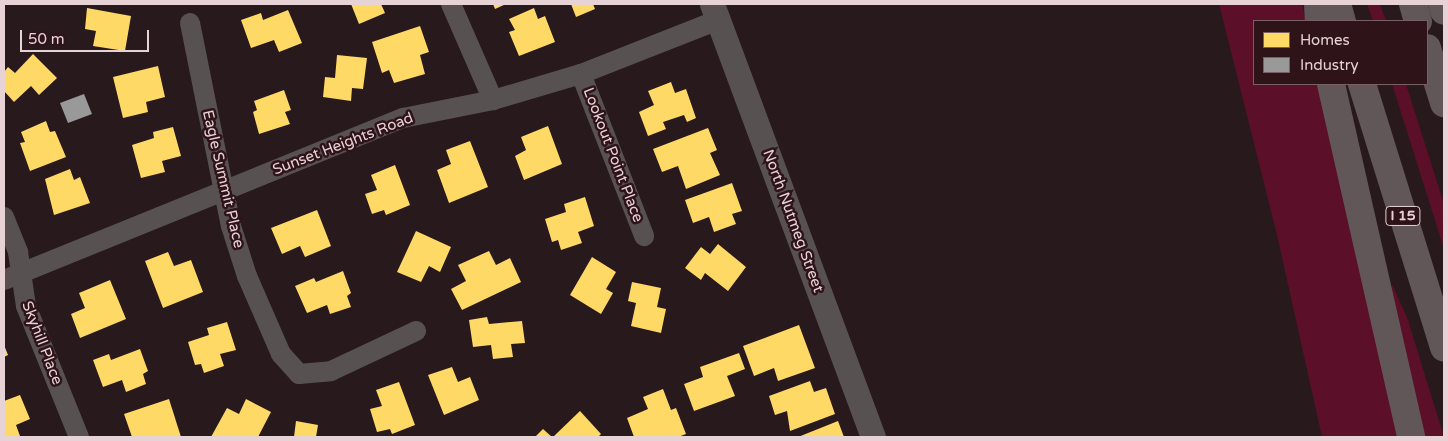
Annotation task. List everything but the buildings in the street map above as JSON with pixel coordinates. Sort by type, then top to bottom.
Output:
[{"type":"highway","points":[[1318,4],[1319,20]]},
{"type":"highway","points":[[1337,4],[1342,20]]},
{"type":"highway","points":[[1413,4],[1418,20]]},
{"type":"highway","points":[[1442,4],[1444,12]]},
{"type":"highway","points":[[1428,51],[1444,103]]},
{"type":"highway","points":[[1331,85],[1411,437]]},
{"type":"highway","name":"I 15","points":[[1362,85],[1444,348]]},
{"type":"street","points":[[451,4],[493,100]]},
{"type":"street","name":"Sunset Heights Road","points":[[12,277],[403,118],[493,100],[581,74],[715,12]]},
{"type":"street","name":"North Nutmeg Street","points":[[715,12],[873,437]]},
{"type":"street","name":"Eagle Summit Place","points":[[190,23],[224,191],[247,276],[281,354],[299,374],[331,371],[416,330]]},
{"type":"street","name":"Lookout Point Place","points":[[581,74],[644,236]]},
{"type":"street","name":"Skyhill Place","points":[[4,218],[18,252],[12,277],[26,306],[79,437]]},
{"type":"shaded area","points":[[1219,4],[1302,4],[1306,20],[1253,20],[1253,85],[1321,85],[1397,437],[1322,437],[1277,235]]},
{"type":"shaded area","points":[[1367,4],[1380,4],[1386,20],[1373,20]]},
{"type":"shaded area","points":[[1392,85],[1406,85],[1444,204],[1444,249]]},
{"type":"shaded area","points":[[1393,286],[1408,320],[1444,437],[1420,437],[1389,287]]}]
